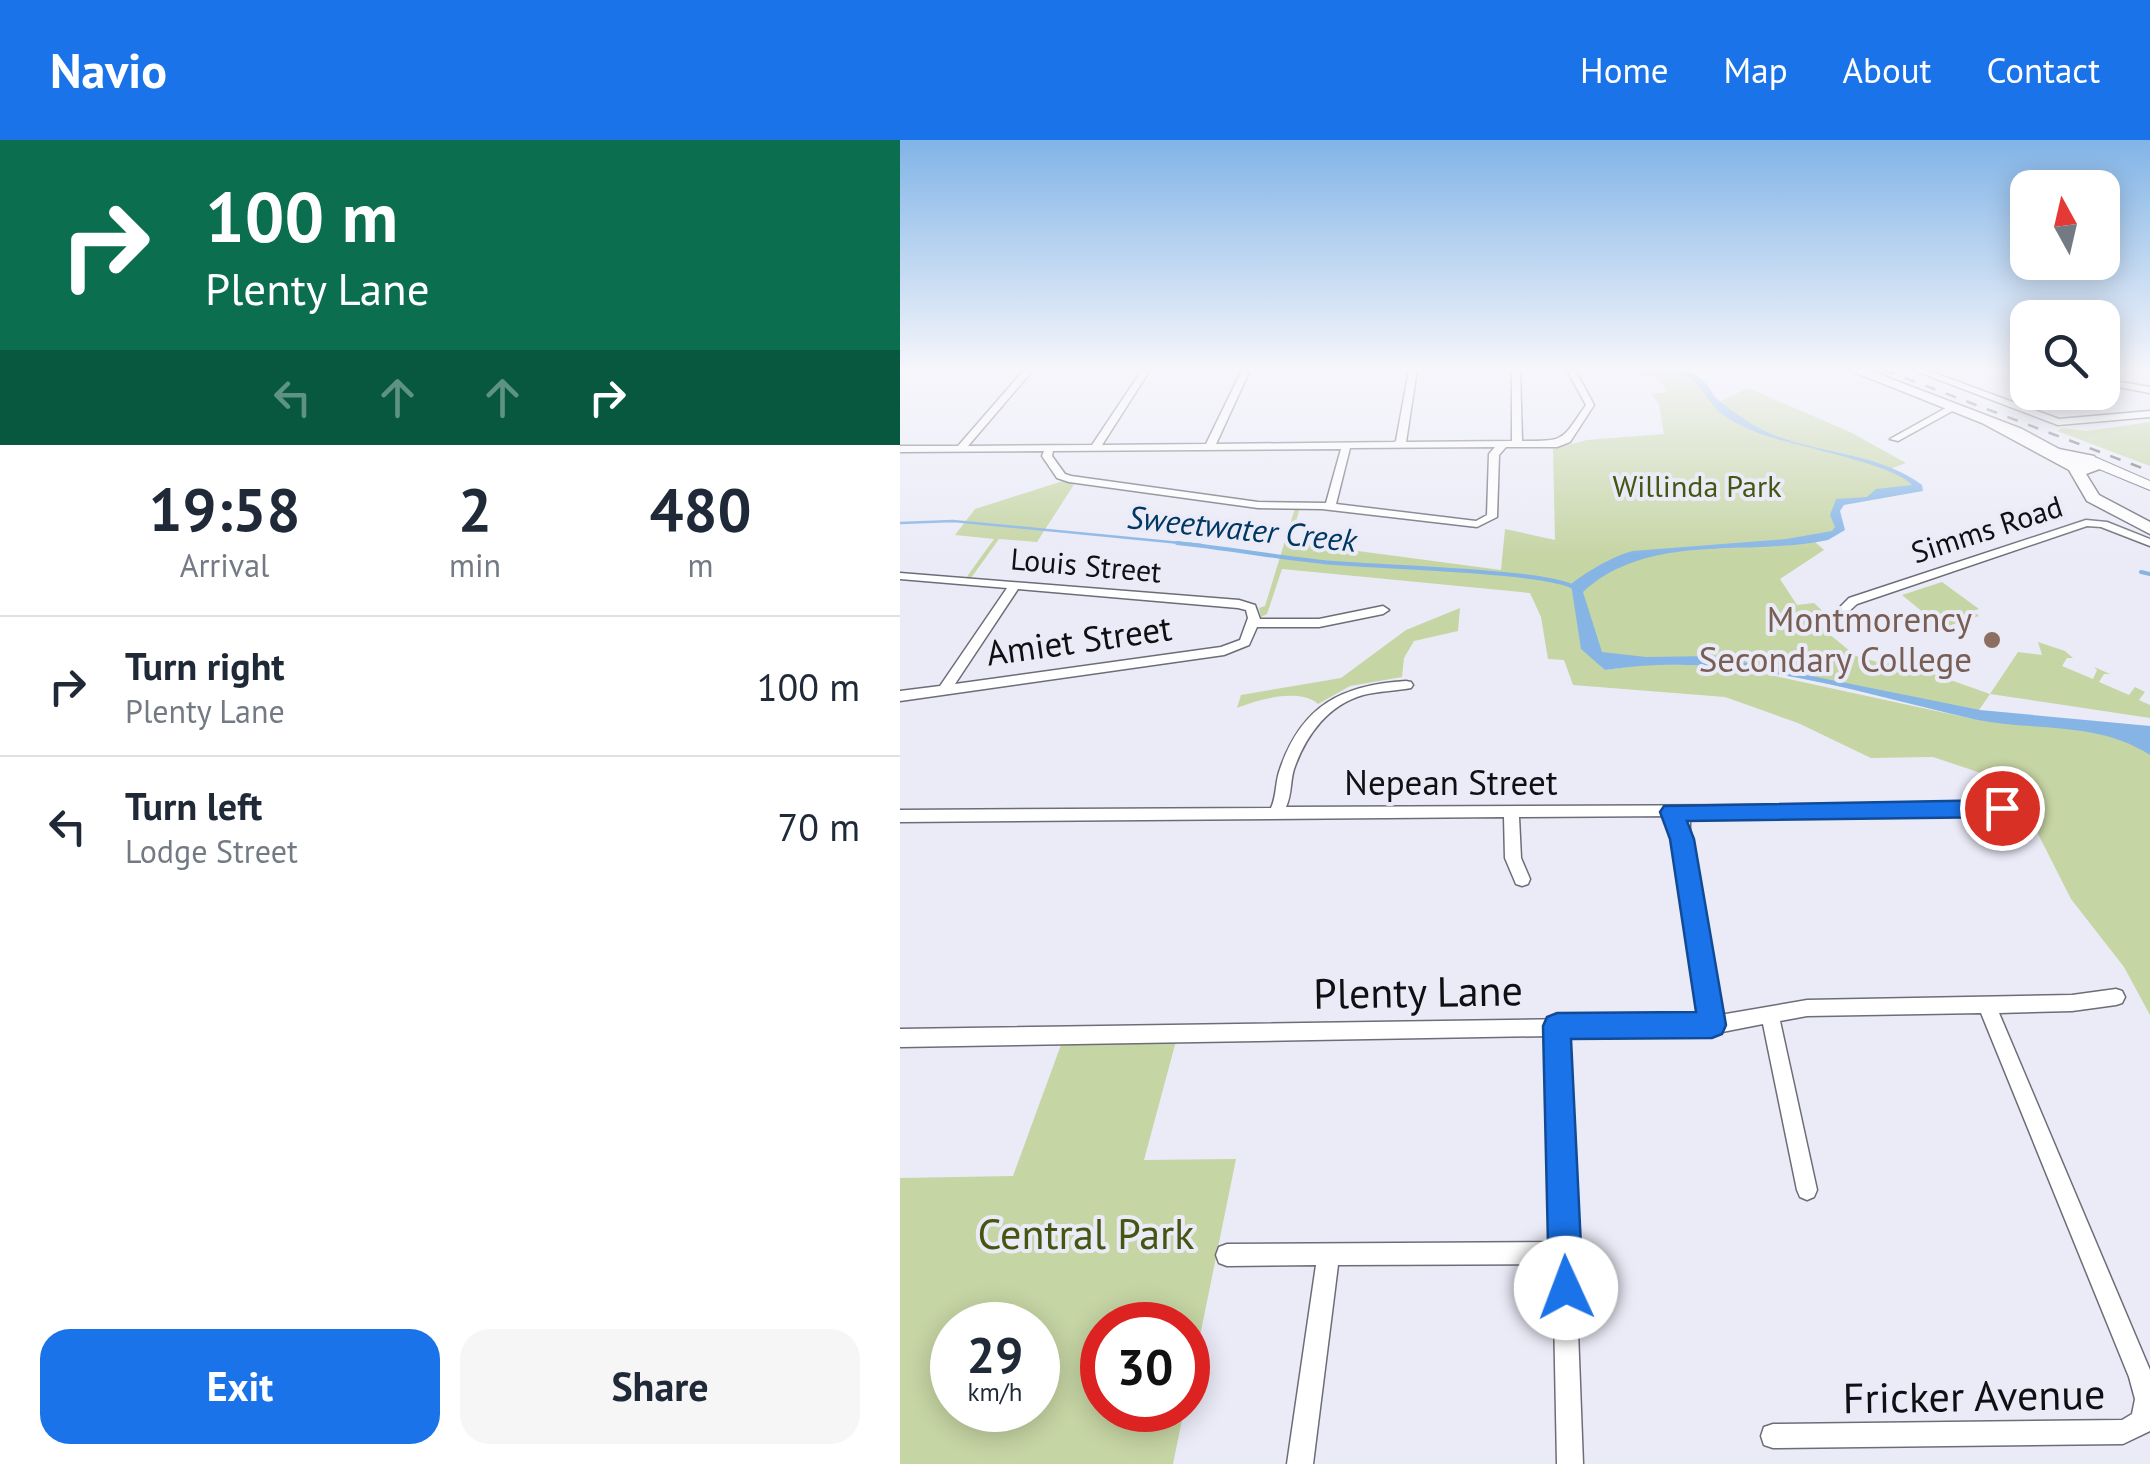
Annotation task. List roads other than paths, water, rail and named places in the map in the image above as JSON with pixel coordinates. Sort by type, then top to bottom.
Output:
[{"type":"main road","points":[[2010,432],[2084,465],[2150,488]]},
{"type":"main road","points":[[2084,465],[2093,498],[2150,525]]},
{"type":"street","points":[[960,449],[975,432]]},
{"type":"street","points":[[1095,448],[1106,432]]},
{"type":"street","points":[[1209,448],[1217,432]]},
{"type":"street","points":[[1394,446],[1401,444],[1403,432]]},
{"type":"street","points":[[1517,432],[1517,446]]},
{"type":"street","points":[[900,449],[1051,452],[1095,448],[1495,448],[1550,445],[1567,440],[1572,432]]},
{"type":"street","points":[[1894,439],[1908,432]]},
{"type":"street","points":[[1330,507],[1346,447]]},
{"type":"street","points":[[1051,452],[1061,476],[1068,479],[1258,505],[1330,507],[1485,523],[1492,517],[1495,448]]},
{"type":"street","name":"Simms Road","points":[[1842,611],[1853,601],[2086,524],[2103,524],[2150,543]]},
{"type":"street","name":"Louis Street","points":[[900,576],[1245,605],[1253,611],[1252,623]]},
{"type":"street","points":[[945,690],[1015,585]]},
{"type":"street","points":[[1252,623],[1322,623],[1383,610]]},
{"type":"street","name":"Amiet Street","points":[[900,696],[1224,651],[1245,642],[1252,623]]},
{"type":"street","points":[[1274,814],[1284,794],[1284,778],[1294,751],[1330,703],[1366,687],[1407,686]]},
{"type":"street","name":"Nepean Street","points":[[900,816],[2002,808]]},
{"type":"street","points":[[1677,812],[1712,1025]]},
{"type":"street","points":[[1511,813],[1513,858],[1522,878]]},
{"type":"street","name":"Plenty Lane","points":[[900,1038],[1712,1025],[1807,1008],[2072,1003],[2116,997]]},
{"type":"street","name":"Fricker Avenue","points":[[1773,1436],[2124,1432],[2143,1422],[2146,1399],[2141,1377],[1987,1004]]},
{"type":"street","points":[[1770,1015],[1807,1190]]},
{"type":"street","points":[[1557,1026],[1570,1464]]},
{"type":"street","points":[[1226,1254],[1565,1252]]},
{"type":"street","points":[[1300,1464],[1328,1255]]},
{"type":"water","points":[[1757,432],[1883,465],[1922,485],[1923,491],[1844,505],[1840,511],[1845,530],[1828,540],[1668,553],[1609,573],[1583,592],[1602,652],[1646,657],[1713,656],[1980,710],[2150,726],[2150,755],[2108,736],[1973,719],[1791,676],[1698,665],[1605,670],[1581,649],[1571,584],[1593,569],[1633,551],[1786,539],[1832,531],[1835,527],[1830,515],[1836,499],[1867,497],[1876,489],[1912,485],[1884,469]]},
{"type":"waterway","name":"Sweetwater Creek","points":[[900,523],[953,521],[1201,545]]},
{"type":"waterway","name":"Sweetwater Creek","points":[[1177,543],[1323,562],[1531,577],[1575,588]]},
{"type":"waterway","points":[[2141,572],[2150,574]]},
{"type":"railway","points":[[2047,432],[2150,471]]},
{"type":"place","name":"Montmorency Secondary College","points":[[1992,640]]},
{"type":"park label","name":"Willinda Park","points":[[1697,487]]},
{"type":"park label","name":"Central Park","points":[[1086,1234]]}]
